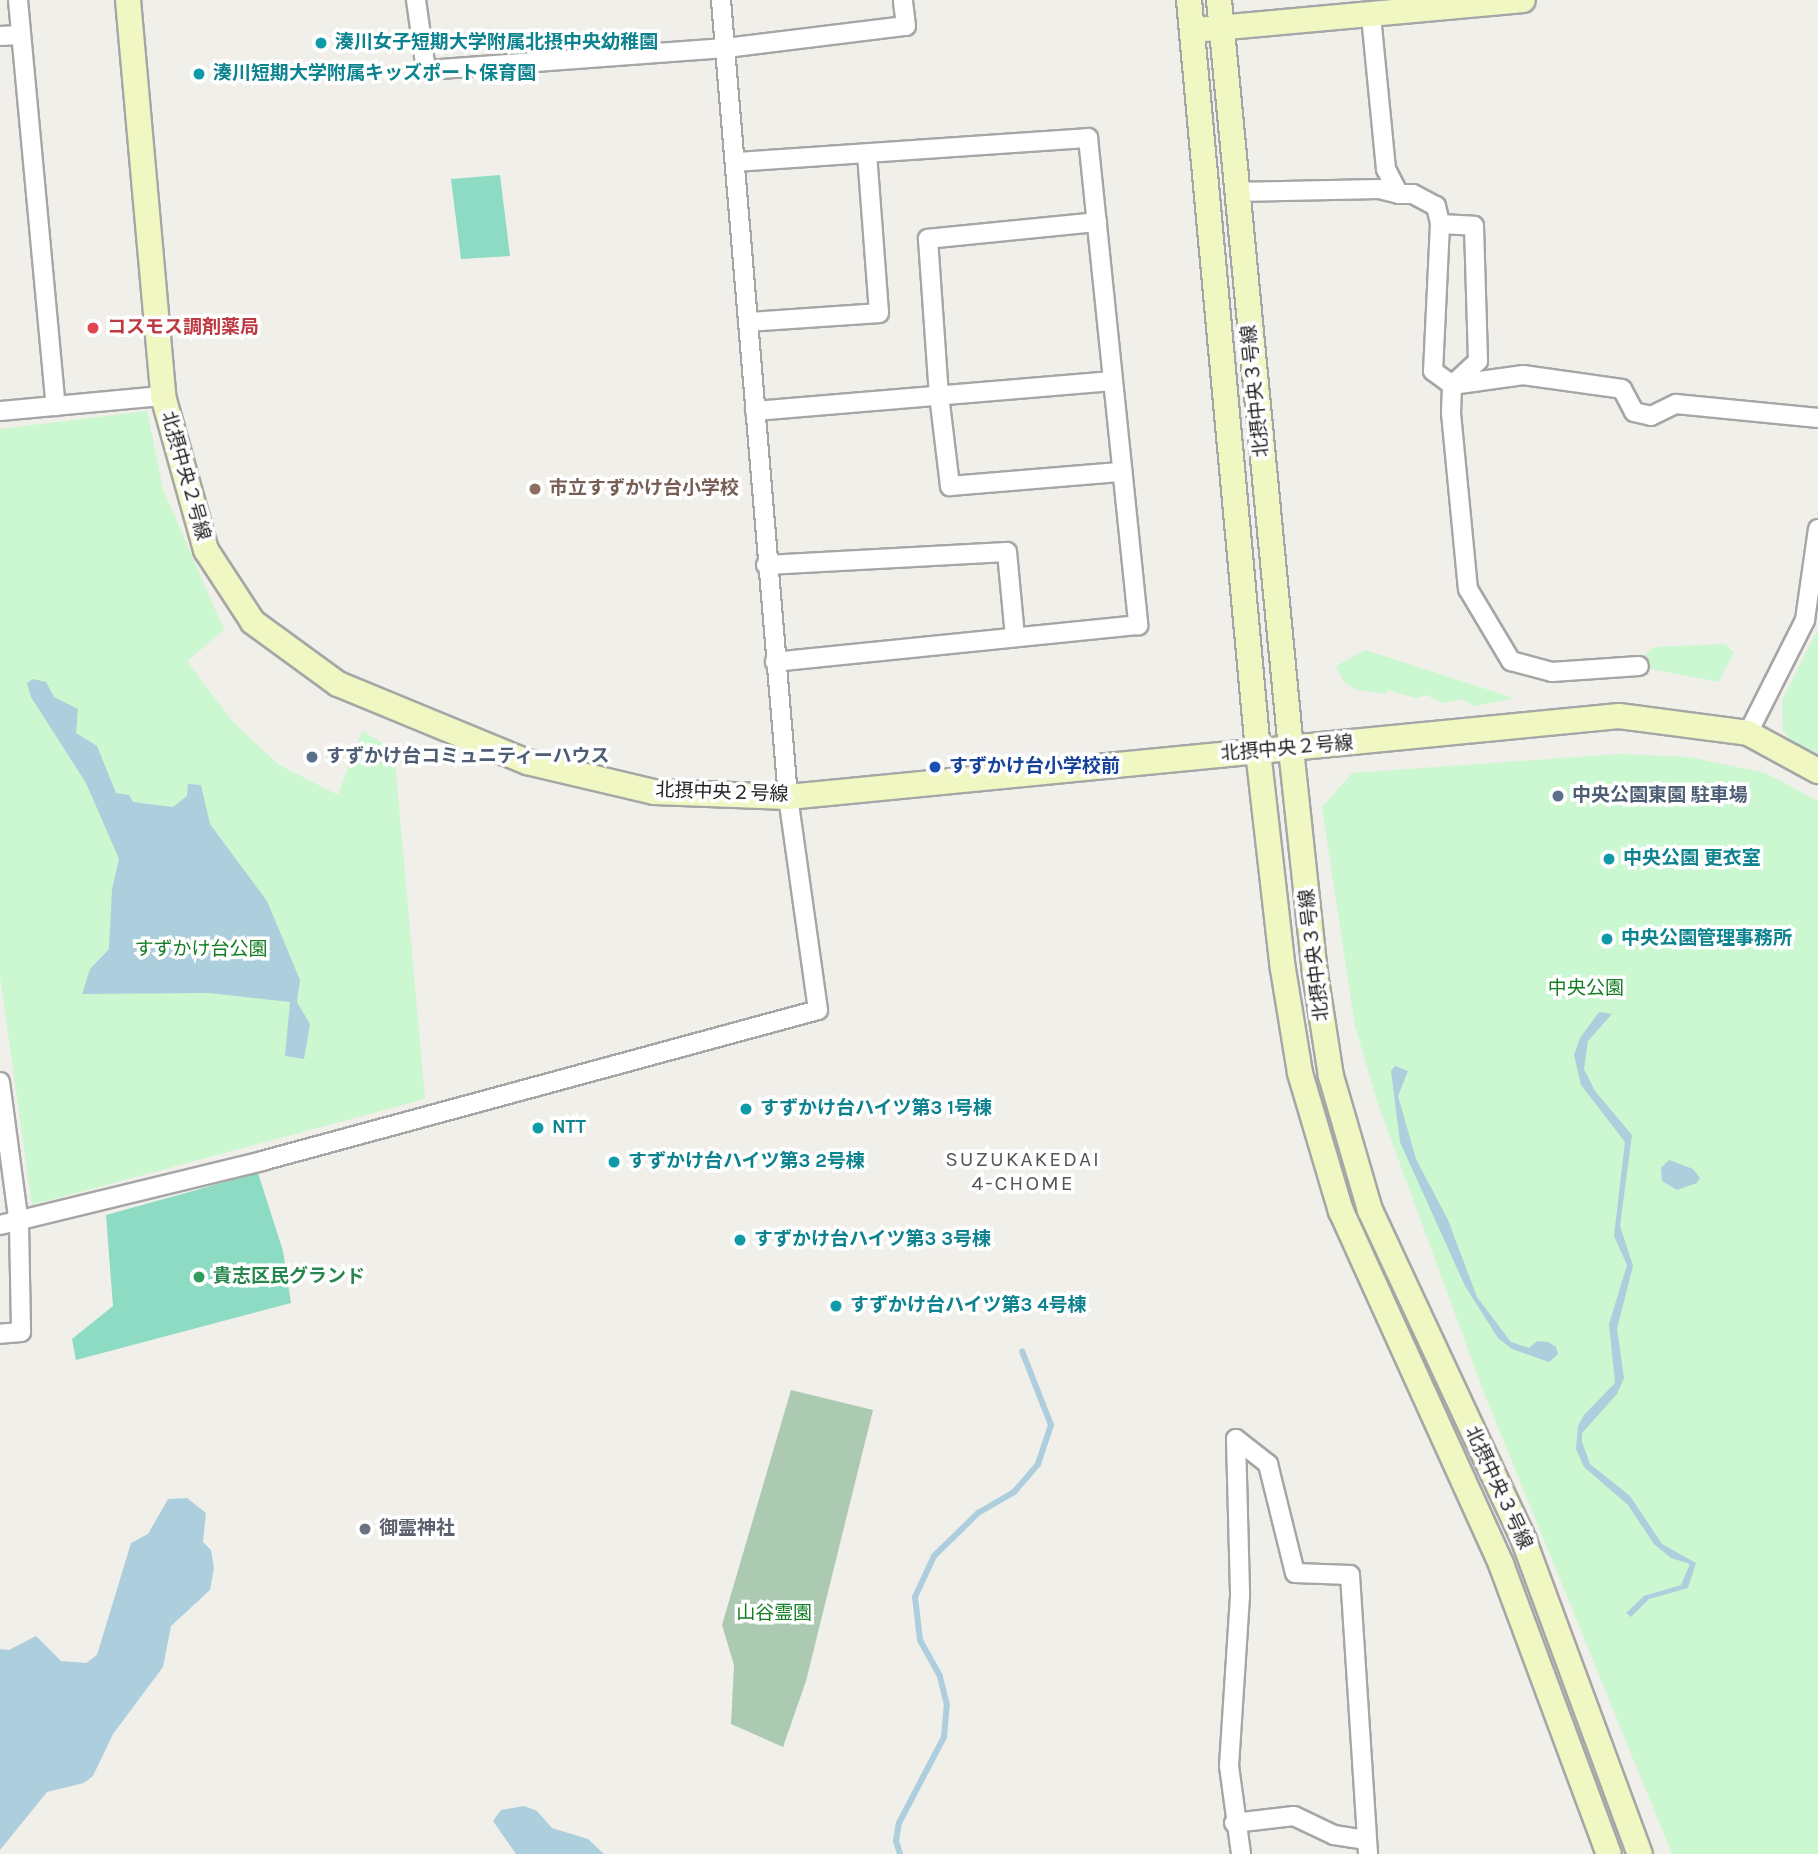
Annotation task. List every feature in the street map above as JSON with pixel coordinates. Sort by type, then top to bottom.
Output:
[{"type":"street","points":[[18,0],[56,406]]},
{"type":"street","name":"北摂中央２号線","points":[[128,0],[163,396],[206,550],[253,622],[338,684],[527,762],[654,792],[788,797],[1619,716],[1748,733],[1818,771]]},
{"type":"street","points":[[416,0],[426,70],[726,48],[906,26],[903,0]]},
{"type":"street","points":[[0,1225],[19,1224],[818,1010],[788,797],[775,662],[721,0]]},
{"type":"street","name":"北摂中央３号線","points":[[1189,0],[1258,751],[1283,970],[1315,1133],[1341,1211],[1501,1564],[1609,1854]]},
{"type":"street","name":"北摂中央３号線","points":[[1219,0],[1291,750],[1315,973],[1331,1076],[1370,1210],[1524,1541],[1640,1854]]},
{"type":"street","points":[[1192,30],[1371,16],[1522,0]]},
{"type":"street","points":[[1371,16],[1386,169],[1399,194]]},
{"type":"street","points":[[0,36],[21,34]]},
{"type":"street","points":[[736,162],[1088,138],[1138,625],[775,662]]},
{"type":"street","points":[[748,322],[879,313],[867,153]]},
{"type":"street","points":[[1236,192],[1379,189],[1413,194],[1436,206],[1440,224],[1433,371],[1452,385],[1523,375],[1622,389],[1634,412],[1651,416],[1676,404],[1818,418]]},
{"type":"street","points":[[1097,222],[929,239],[939,395],[950,486],[1122,472]]},
{"type":"street","points":[[1440,224],[1474,226],[1478,360],[1452,385],[1451,413],[1468,589],[1511,661],[1552,671],[1639,666]]},
{"type":"street","points":[[755,411],[1113,381]]},
{"type":"street","points":[[0,411],[163,396]]},
{"type":"street","points":[[1748,733],[1805,620],[1818,529]]},
{"type":"street","points":[[766,565],[1007,552],[1016,637]]},
{"type":"street","points":[[0,1082],[19,1224],[21,1332],[0,1334]]},
{"type":"street","points":[[1234,1823],[1294,1816],[1368,1847],[1350,1575],[1295,1573],[1268,1464],[1236,1439],[1240,1596],[1229,1766],[1234,1823],[1241,1854]]},
{"type":"green space","points":[[500,175],[510,256],[461,259],[451,179]]},
{"type":"green space","name":"すずかけ台公園","points":[[147,411],[163,489],[224,630],[187,661],[233,722],[279,765],[338,795],[362,731],[394,750],[425,1099],[32,1205],[0,976],[0,429]]},
{"type":"green space","points":[[1818,629],[1818,757],[1794,745],[1783,731],[1782,700]]},
{"type":"green space","points":[[1724,644],[1734,652],[1719,682],[1645,668],[1645,655],[1654,647]]},
{"type":"green space","points":[[1365,650],[1514,698],[1474,706],[1463,699],[1441,703],[1427,695],[1416,698],[1387,690],[1386,694],[1357,690],[1344,682],[1336,666]]},
{"type":"green space","name":"中央公園","points":[[1619,754],[1689,757],[1765,773],[1818,801],[1818,1854],[1672,1854],[1484,1393],[1377,1101],[1355,1026],[1322,807],[1352,773]]},
{"type":"green space","name":"貴志区民グランド","points":[[258,1173],[283,1251],[291,1303],[76,1360],[72,1339],[113,1306],[106,1215]]},
{"type":"green space","name":"山谷霊園","points":[[791,1390],[873,1410],[806,1681],[783,1747],[731,1724],[734,1665],[722,1625]]},
{"type":"water","points":[[33,679],[46,682],[54,697],[78,709],[76,733],[97,746],[116,793],[129,795],[133,802],[173,807],[187,796],[188,784],[201,785],[210,824],[267,901],[300,980],[297,1002],[310,1024],[304,1059],[285,1056],[290,1002],[209,993],[82,994],[90,969],[109,949],[112,889],[119,859],[86,783],[31,697],[27,683]]},
{"type":"water","points":[[1599,1012],[1612,1014],[1588,1041],[1584,1069],[1595,1091],[1632,1135],[1620,1226],[1633,1266],[1617,1329],[1624,1378],[1617,1394],[1582,1433],[1582,1442],[1590,1464],[1630,1496],[1662,1544],[1696,1563],[1688,1588],[1649,1599],[1631,1617],[1626,1613],[1644,1596],[1681,1585],[1690,1564],[1671,1558],[1654,1544],[1628,1505],[1584,1467],[1576,1449],[1578,1426],[1584,1415],[1615,1383],[1609,1324],[1627,1265],[1614,1236],[1625,1142],[1581,1085],[1574,1055],[1580,1038]]},
{"type":"water","points":[[1395,1066],[1408,1071],[1398,1096],[1416,1159],[1448,1220],[1477,1297],[1511,1342],[1529,1348],[1537,1341],[1548,1342],[1556,1347],[1558,1354],[1549,1362],[1512,1349],[1498,1338],[1465,1286],[1400,1142],[1391,1071]]},
{"type":"water","points":[[1669,1160],[1693,1169],[1700,1178],[1697,1183],[1677,1190],[1662,1181],[1661,1168]]},
{"type":"water","points":[[187,1498],[206,1513],[203,1542],[211,1550],[214,1568],[210,1590],[171,1626],[163,1667],[113,1734],[93,1776],[84,1783],[47,1792],[0,1850],[0,1649],[9,1650],[36,1636],[61,1661],[86,1663],[97,1655],[131,1543],[148,1534],[168,1499]]},
{"type":"water","points":[[524,1806],[537,1811],[552,1828],[588,1839],[604,1854],[516,1854],[493,1821],[501,1810]]},
{"type":"waterway","points":[[900,1854],[896,1841],[899,1823],[944,1737],[947,1705],[940,1676],[920,1640],[915,1597],[934,1556],[978,1513],[1014,1492],[1038,1464],[1051,1425],[1022,1351]]},
{"type":"place","name":"湊川女子短期大学附属北摂中央幼稚園","points":[[321,43]]},
{"type":"place","name":"湊川短期大学附属キッズポート保育園","points":[[199,74]]},
{"type":"place","name":"コスモス調剤薬局","points":[[93,328]]},
{"type":"place","name":"市立すずかけ台小学校","points":[[535,489]]},
{"type":"place","name":"すずかけ台コミュニティーハウス","points":[[312,757]]},
{"type":"place","name":"すずかけ台小学校前","points":[[935,767]]},
{"type":"place","name":"中央公園東園 駐車場","points":[[1558,796]]},
{"type":"place","name":"中央公園 更衣室","points":[[1609,859]]},
{"type":"place","name":"中央公園管理事務所","points":[[1607,939]]},
{"type":"place","name":"すずかけ台ハイツ第3 1号棟","points":[[746,1109]]},
{"type":"place","name":"NTT","points":[[538,1128]]},
{"type":"place","name":"すずかけ台ハイツ第3 2号棟","points":[[614,1162]]},
{"type":"place","name":"すずかけ台ハイツ第3 3号棟","points":[[740,1240]]},
{"type":"place","name":"貴志区民グランド","points":[[199,1277]]},
{"type":"place","name":"すずかけ台ハイツ第3 4号棟","points":[[836,1306]]},
{"type":"place","name":"御霊神社","points":[[365,1529]]},
{"type":"district","name":"SUZUKAKEDAI 4-CHOME","points":[[1023,1171]]}]
